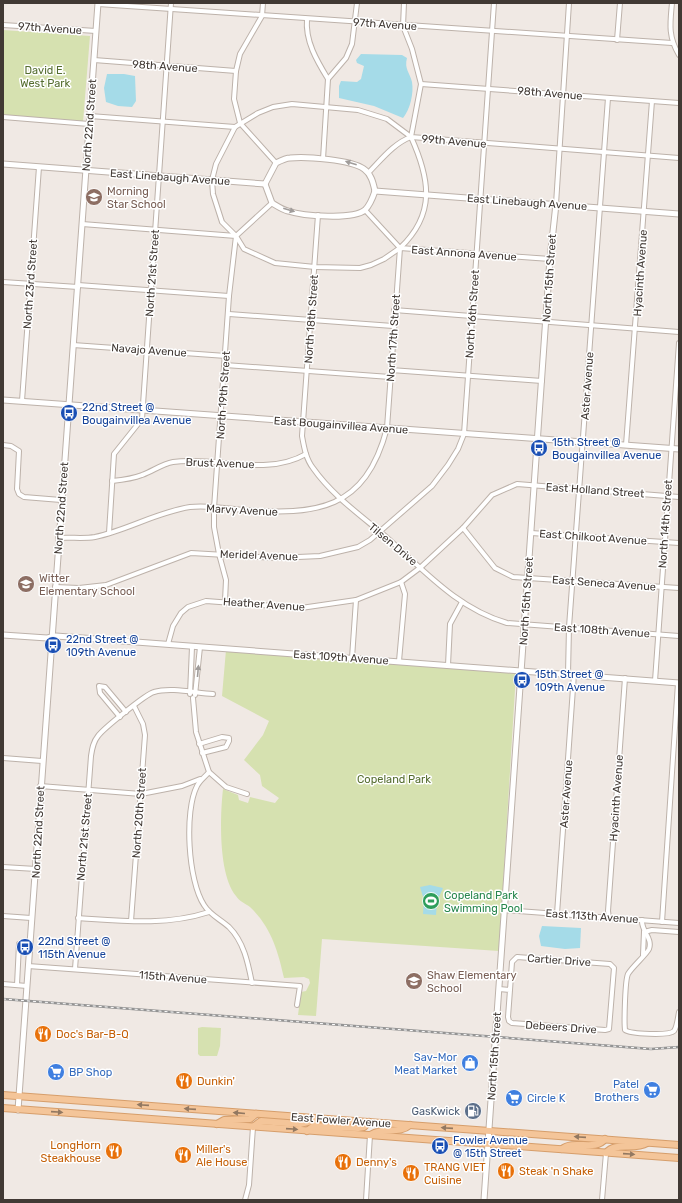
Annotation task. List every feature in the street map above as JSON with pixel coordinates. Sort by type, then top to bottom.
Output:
[{"type":"main road","name":"East Fowler Avenue","points":[[3,1095],[679,1145]]},
{"type":"main road","name":"East Fowler Avenue","points":[[3,1108],[679,1158]]},
{"type":"main road","points":[[217,1124],[224,1120],[250,1119],[256,1114]]},
{"type":"main road","points":[[253,1127],[261,1121],[300,1124],[320,1119]]},
{"type":"main road","points":[[307,1130],[314,1126],[361,1128],[369,1122]]},
{"type":"main road","points":[[370,1135],[377,1130],[398,1130],[410,1125]]},
{"type":"main road","points":[[562,1149],[571,1145],[597,1145],[605,1139]]},
{"type":"main road","points":[[606,1152],[614,1147],[640,1147],[647,1142]]},
{"type":"street","name":"97th Avenue","points":[[98,3],[403,26],[672,43]]},
{"type":"street","name":"North 22nd Street","points":[[18,1110],[31,918],[36,869],[40,786],[98,3]]},
{"type":"street","name":"North 21st Street","points":[[109,533],[114,454],[142,419],[168,66],[171,3]]},
{"type":"street","points":[[263,3],[262,16],[240,54],[236,71],[234,98],[240,123],[276,163]]},
{"type":"street","points":[[328,79],[346,58],[352,44],[356,3]]},
{"type":"street","points":[[365,210],[400,248],[410,238],[424,211],[427,195],[423,166],[411,137],[421,84],[412,49],[403,26],[404,3]]},
{"type":"street","name":"North 16th Street","points":[[464,434],[471,316],[481,199],[494,3]]},
{"type":"street","name":"North 15th Street","points":[[484,1200],[537,438],[550,259],[556,204],[570,3]]},
{"type":"street","points":[[617,40],[620,3]]},
{"type":"street","points":[[672,3],[670,31],[672,43],[679,56]]},
{"type":"street","points":[[307,19],[306,30],[313,52],[328,79],[323,159]]},
{"type":"street","name":"97th Avenue","points":[[3,25],[96,31]]},
{"type":"street","name":"98th Avenue","points":[[94,60],[236,71]]},
{"type":"street","name":"98th Avenue","points":[[421,84],[679,103]]},
{"type":"street","name":"Aster Avenue","points":[[557,914],[571,674],[569,627],[577,535],[579,488],[608,98]]},
{"type":"street","name":"Hyacinth Avenue","points":[[626,445],[652,101]]},
{"type":"street","name":"99th Avenue","points":[[240,123],[273,107],[292,104],[326,106],[358,110],[374,114],[387,119],[411,137],[679,158]]},
{"type":"street","points":[[90,116],[235,127]]},
{"type":"street","points":[[3,117],[89,124]]},
{"type":"street","points":[[236,236],[222,222],[213,194],[212,180],[216,164],[235,127],[240,123]]},
{"type":"street","points":[[368,173],[404,139],[411,137]]},
{"type":"street","points":[[290,158],[323,159],[351,162],[364,168],[372,180],[375,191],[372,200],[365,210],[350,216],[318,215],[288,211],[272,203],[265,184],[276,163],[290,158]]},
{"type":"street","name":"East Linebaugh Avenue","points":[[3,164],[265,184]]},
{"type":"street","name":"North 23rd Street","points":[[22,401],[39,167]]},
{"type":"street","name":"East Linebaugh Avenue","points":[[375,191],[644,210],[679,214]]},
{"type":"street","points":[[82,224],[236,236],[272,203]]},
{"type":"street","name":"North 18th Street","points":[[304,422],[318,215]]},
{"type":"street","name":"East Annona Avenue","points":[[236,236],[244,249],[275,263],[315,267],[360,268],[384,259],[400,248],[550,259]]},
{"type":"street","name":"North 19th Street","points":[[225,601],[226,580],[214,527],[214,508],[229,314],[229,296],[236,236]]},
{"type":"street","name":"North 17th Street","points":[[387,428],[394,310],[400,248]]},
{"type":"street","points":[[3,282],[229,296]]},
{"type":"street","points":[[394,310],[591,324],[679,332]]},
{"type":"street","points":[[229,314],[393,326]]},
{"type":"street","name":"North 14th Street","points":[[655,680],[679,343]]},
{"type":"street","name":"Navajo Avenue","points":[[73,345],[226,356]]},
{"type":"street","points":[[225,365],[390,377]]},
{"type":"street","points":[[391,370],[542,381]]},
{"type":"street","name":"East Bougainvillea Avenue","points":[[3,400],[679,449]]},
{"type":"street","name":"Tilsen Drive","points":[[304,422],[302,436],[306,454],[318,475],[330,490],[421,567],[441,588],[492,619],[507,623],[525,624]]},
{"type":"street","name":"Marvy Avenue","points":[[58,538],[88,538],[109,533],[174,510],[192,507],[281,512],[306,511],[341,500],[359,483],[373,466],[382,447],[387,428]]},
{"type":"street","name":"Meridel Avenue","points":[[55,587],[79,588],[106,585],[191,553],[276,558],[320,556],[358,547],[370,540],[432,486],[458,449],[464,434]]},
{"type":"street","points":[[3,445],[11,446],[19,451],[20,456],[17,489],[19,494],[24,497],[61,500]]},
{"type":"street","name":"Brust Avenue","points":[[112,482],[142,475],[171,462],[217,461],[273,466],[293,461],[306,454]]},
{"type":"street","name":"Heather Avenue","points":[[168,644],[176,619],[188,607],[206,601],[225,601],[301,608],[356,600],[401,582],[421,567],[462,528],[492,496],[517,484],[534,486]]},
{"type":"street","name":"East Holland Street","points":[[534,486],[579,488],[679,497]]},
{"type":"street","name":"East Seneca Avenue","points":[[462,528],[494,568],[514,577],[679,588]]},
{"type":"street","name":"East Chilkoot Avenue","points":[[531,533],[679,543]]},
{"type":"street","points":[[399,661],[405,594],[401,582]]},
{"type":"street","points":[[352,658],[356,600]]},
{"type":"street","points":[[448,665],[450,624],[462,602]]},
{"type":"street","name":"East 108th Avenue","points":[[525,624],[679,636]]},
{"type":"street","name":"East 109th Avenue","points":[[3,635],[56,636],[679,683]]},
{"type":"street","points":[[192,646],[189,692],[193,698],[194,723],[199,744],[209,772],[226,787],[247,794]]},
{"type":"street","points":[[193,698],[196,693],[200,647]]},
{"type":"street","name":"Hyacinth Avenue","points":[[609,918],[608,910],[625,678]]},
{"type":"street","points":[[662,922],[679,683]]},
{"type":"street","points":[[120,717],[100,693],[99,686],[105,687],[126,712]]},
{"type":"street","name":"North 21st Street","points":[[75,969],[92,746],[98,735],[143,697],[152,692],[162,690],[213,694]]},
{"type":"street","name":"North 20th Street","points":[[131,922],[144,735],[143,724],[134,706]]},
{"type":"street","points":[[199,744],[222,737],[229,738],[226,746],[202,753]]},
{"type":"street","points":[[3,758],[42,761]]},
{"type":"street","points":[[209,772],[201,779],[196,787],[191,808],[190,856],[194,880],[203,903],[210,912],[229,928],[242,945],[248,962],[252,983]]},
{"type":"street","points":[[40,786],[141,794],[182,786],[201,779]]},
{"type":"street","points":[[3,867],[36,869]]},
{"type":"street","name":"East 113th Avenue","points":[[504,910],[679,923]]},
{"type":"street","points":[[78,918],[131,922],[169,922],[191,918],[210,912]]},
{"type":"street","points":[[3,916],[31,918]]},
{"type":"street","points":[[642,920],[641,926],[650,946],[648,952],[643,955],[627,977],[626,1031],[652,1034],[671,1033],[675,1029],[679,1012]]},
{"type":"street","points":[[644,932],[652,930],[679,932]]},
{"type":"street","points":[[643,955],[644,932]]},
{"type":"street","points":[[16,985],[19,944]]},
{"type":"street","name":"Cartier Drive","points":[[510,990],[512,962],[517,957],[612,965],[613,976],[608,1030]]},
{"type":"street","name":"115th Avenue","points":[[28,966],[300,986],[297,1005]]},
{"type":"street","points":[[3,984],[27,986]]},
{"type":"street","points":[[499,989],[510,990]]},
{"type":"street","name":"Debeers Drive","points":[[510,990],[508,1019],[512,1023],[608,1030]]},
{"type":"street","points":[[245,1200],[249,1184],[253,1127]]},
{"type":"street","points":[[366,1200],[370,1135]]},
{"type":"street","points":[[602,1200],[606,1152]]},
{"type":"green space","name":"David E. West Park","points":[[3,30],[90,36],[83,122],[3,116]]},
{"type":"green space","name":"Copeland Park","points":[[226,650],[516,673],[499,951],[322,939],[316,1016],[298,1015],[301,992],[306,991],[310,983],[309,979],[304,977],[284,978],[273,940],[257,915],[250,907],[237,898],[230,886],[223,860],[221,814],[223,789],[238,795],[239,800],[248,803],[250,797],[275,803],[279,798],[262,786],[260,775],[244,760],[263,735],[269,721],[222,696]]},
{"type":"green space","points":[[198,1028],[221,1028],[220,1046],[217,1056],[200,1056],[198,1054]]},
{"type":"water","points":[[361,54],[402,55],[407,58],[406,65],[412,82],[412,91],[411,101],[403,118],[374,106],[339,98],[339,86],[341,81],[357,82],[361,79],[364,66],[357,63],[356,60]]},
{"type":"water","points":[[107,74],[124,74],[135,76],[136,101],[132,107],[118,106],[106,102],[104,88]]},
{"type":"water","name":"Copeland Park Swimming Pool","points":[[430,885],[443,888],[437,901],[436,915],[423,914],[424,900],[420,887]]},
{"type":"water","points":[[542,926],[581,928],[580,948],[565,949],[541,946],[539,936]]},
{"type":"railway","points":[[3,999],[651,1049],[679,1047]]},
{"type":"place","name":"Morning Star School","points":[[94,197]]},
{"type":"place","name":"22nd Street @ Bougainvillea Avenue","points":[[69,413]]},
{"type":"place","name":"15th Street @ Bougainvillea Avenue","points":[[539,448]]},
{"type":"place","name":"Witter Elementary School","points":[[26,584]]},
{"type":"place","name":"22nd Street @ 109th Avenue","points":[[53,645]]},
{"type":"place","name":"15th Street @ 109th Avenue","points":[[522,680]]},
{"type":"place","name":"Copeland Park Swimming Pool","points":[[431,901]]},
{"type":"place","name":"22nd Street @ 115th Avenue","points":[[25,947]]},
{"type":"place","name":"Shaw Elementary School","points":[[414,981]]},
{"type":"place","name":"Doc's Bar-B-Q","points":[[43,1034]]},
{"type":"place","name":"Sav-Mor Meat Market","points":[[470,1063]]},
{"type":"place","name":"BP Shop","points":[[56,1072]]},
{"type":"place","name":"Dunkin'","points":[[184,1081]]},
{"type":"place","name":"Patel Brothers","points":[[652,1090]]},
{"type":"place","name":"Circle K","points":[[514,1098]]},
{"type":"place","name":"GasKwick","points":[[473,1111]]},
{"type":"place","name":"Fowler Avenue @ 15th Street","points":[[440,1146]]},
{"type":"place","name":"LongHorn Steakhouse","points":[[114,1151]]},
{"type":"place","name":"Miller's Ale House","points":[[183,1155]]},
{"type":"place","name":"Denny's","points":[[343,1162]]},
{"type":"place","name":"Steak 'n Shake","points":[[506,1171]]},
{"type":"place","name":"TRANG VIET Cuisine","points":[[411,1173]]}]
